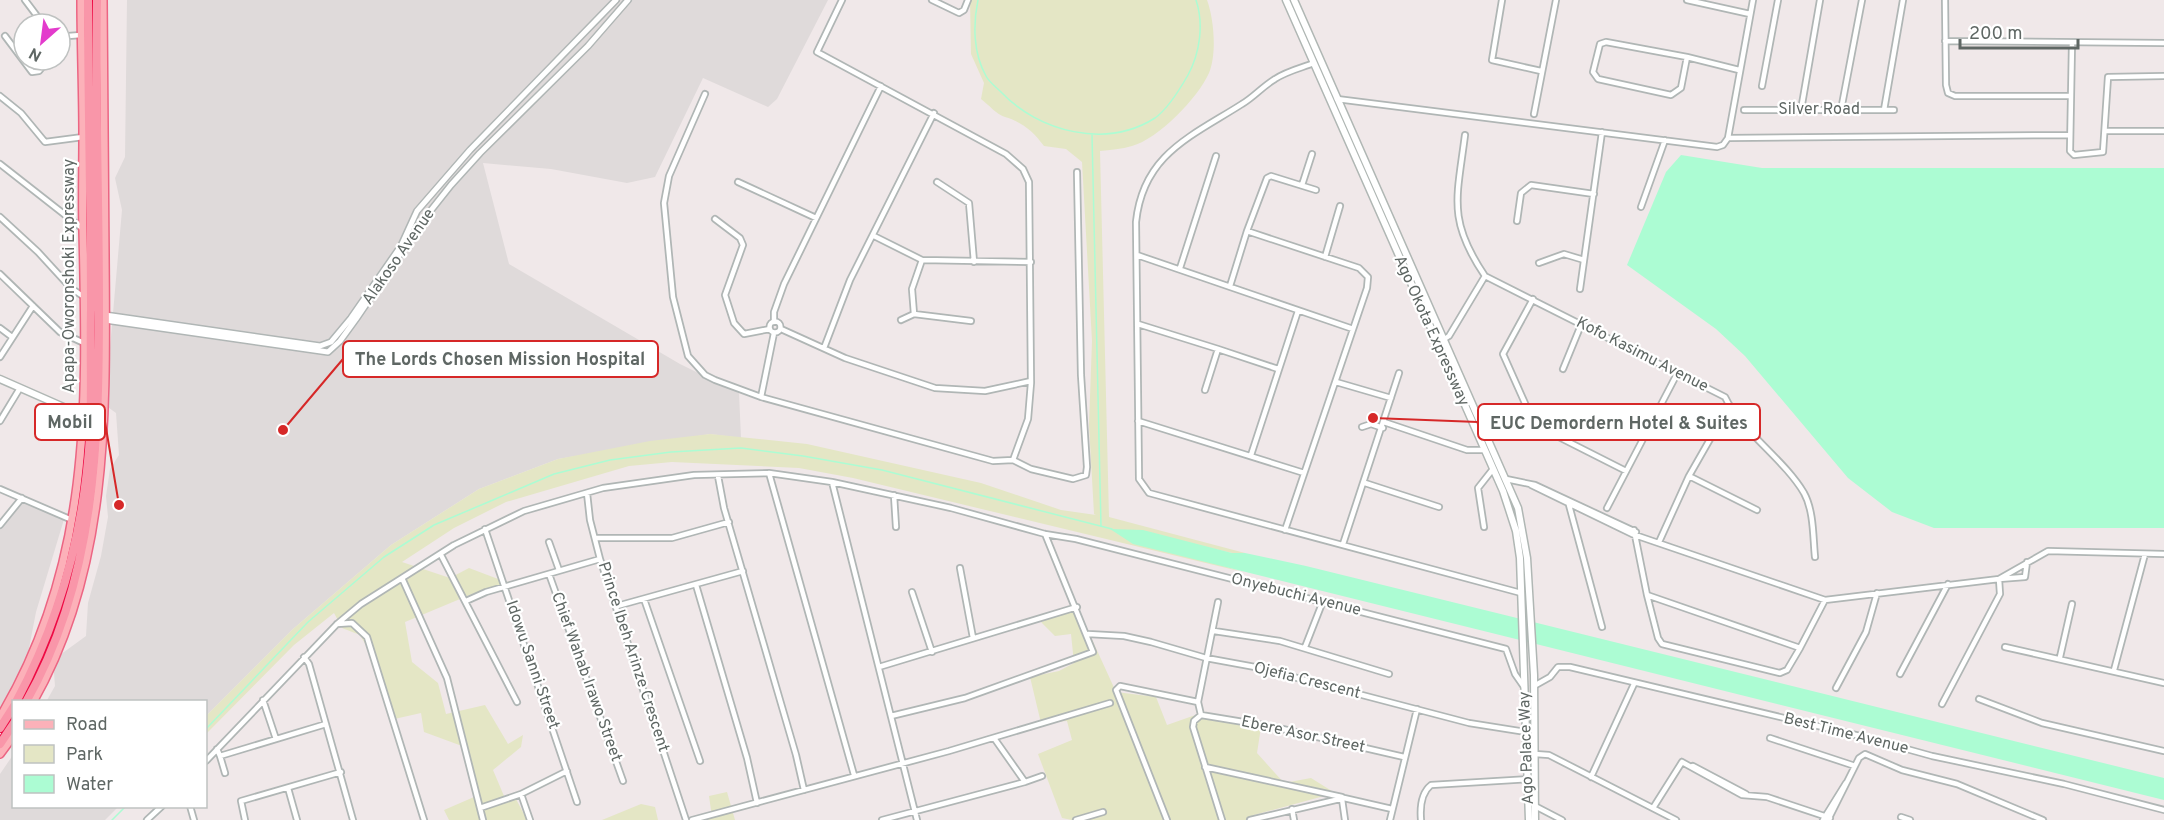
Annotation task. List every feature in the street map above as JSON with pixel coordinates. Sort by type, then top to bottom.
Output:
[{"type":"highway","name":"Apapa-Oworonshoki Expressway","points":[[17,700],[40,656],[58,608],[76,516],[90,423],[88,0]]},
{"type":"highway","name":"Apapa-Oworonshoki Expressway","points":[[27,700],[68,610],[88,519],[103,394],[97,0]]},
{"type":"highway","points":[[0,728],[12,709]]},
{"type":"highway","points":[[0,744],[12,726]]},
{"type":"main road","name":"Apapa-Oworonshoki Expressway","points":[[0,717],[17,688],[42,635],[76,516],[82,463],[84,297],[81,0]]},
{"type":"main road","name":"Apapa-Oworonshoki Expressway","points":[[103,0],[105,318],[103,394]]},
{"type":"main road","name":"Ago Okota Expressway","points":[[1286,0],[1493,469],[1516,531],[1529,607],[1534,675]]},
{"type":"main road","name":"Ago Okota Expressway","points":[[1294,0],[1506,479],[1522,525],[1524,580],[1521,606],[1524,675]]},
{"type":"main road","points":[[0,379],[84,416]]},
{"type":"main road","name":"Apapa-Oworonshoki Expressway","points":[[34,700],[52,664],[68,610]]},
{"type":"main road","name":"Ago Palace Way","points":[[1524,675],[1529,820]]},
{"type":"main road","name":"Ago Palace Way","points":[[1534,675],[1535,820]]},
{"type":"main road","points":[[0,754],[12,738]]},
{"type":"street","name":"Alakoso Avenue","points":[[105,318],[326,345],[333,341],[388,265],[406,236],[416,213],[470,150],[616,0]]},
{"type":"street","points":[[842,0],[817,51],[1013,158],[1023,169],[1030,188],[1031,381],[1026,426],[1013,460]]},
{"type":"street","points":[[932,0],[959,13],[964,10],[968,0]]},
{"type":"street","points":[[1502,0],[1492,60],[1541,71]]},
{"type":"street","points":[[1534,114],[1556,0]]},
{"type":"street","points":[[1687,0],[1750,14]]},
{"type":"street","points":[[1337,99],[1717,147],[1723,145],[1728,138],[1753,0]]},
{"type":"street","points":[[1762,86],[1778,0]]},
{"type":"street","points":[[1801,110],[1820,0]]},
{"type":"street","points":[[1841,110],[1862,0]]},
{"type":"street","points":[[1884,110],[1903,0]]},
{"type":"street","points":[[1945,0],[1948,93],[1955,96],[2070,96]]},
{"type":"street","name":"Alakoso Avenue","points":[[105,318],[328,352],[340,341],[356,319],[424,219],[480,153],[588,46],[625,1]]},
{"type":"street","points":[[72,36],[81,35]]},
{"type":"street","points":[[4,36],[12,46]]},
{"type":"street","points":[[1687,57],[1681,88],[1671,95],[1598,79],[1593,72],[1600,44],[1606,42],[1687,57],[1739,70]]},
{"type":"street","points":[[1945,42],[2164,43]]},
{"type":"street","points":[[2072,43],[2069,135],[2070,151],[2074,154],[2103,152],[2108,77],[2164,76]]},
{"type":"street","points":[[1314,63],[1275,79],[1241,105],[1185,137],[1165,156],[1139,204],[1137,255],[1139,479],[1149,493],[1521,593]]},
{"type":"street","points":[[538,81],[545,87]]},
{"type":"street","points":[[761,398],[774,312],[784,284],[881,86]]},
{"type":"street","points":[[705,94],[678,154],[665,193],[664,227],[673,297],[688,356],[705,375],[761,398],[993,461],[1013,460],[1032,469],[1073,479],[1078,479],[1087,473],[1081,375],[1077,172]]},
{"type":"street","points":[[0,96],[21,113],[45,142],[83,137]]},
{"type":"street","name":"Silver Road","points":[[1744,110],[1894,110]]},
{"type":"street","points":[[824,348],[850,280],[934,113]]},
{"type":"street","points":[[2105,131],[2164,131]]},
{"type":"street","points":[[1580,289],[1602,132]]},
{"type":"street","points":[[1443,340],[1449,336],[1485,276],[1467,248],[1458,222],[1456,190],[1465,135]]},
{"type":"street","points":[[1728,138],[2069,135]]},
{"type":"street","points":[[1641,207],[1665,140]]},
{"type":"street","points":[[1302,185],[1312,154]]},
{"type":"street","points":[[1180,268],[1216,156]]},
{"type":"street","points":[[0,164],[83,229]]},
{"type":"street","points":[[1230,286],[1267,178],[1271,176],[1316,190]]},
{"type":"street","points":[[738,182],[816,218]]},
{"type":"street","points":[[937,182],[969,203],[974,262]]},
{"type":"street","points":[[1517,221],[1521,193],[1530,185],[1594,194]]},
{"type":"street","points":[[1325,257],[1340,206]]},
{"type":"street","points":[[416,213],[424,219]]},
{"type":"street","points":[[0,217],[38,252],[71,288],[84,297]]},
{"type":"street","points":[[715,219],[740,238],[743,245],[726,290],[734,323],[744,334],[781,329],[906,380],[946,390],[985,391],[1031,381]]},
{"type":"street","points":[[1247,231],[1359,268],[1368,277],[1369,282],[1285,530]]},
{"type":"street","points":[[874,236],[922,260],[1031,262]]},
{"type":"street","points":[[1539,263],[1564,254],[1584,260]]},
{"type":"street","points":[[1137,255],[1353,329]]},
{"type":"street","points":[[914,314],[912,289],[922,260]]},
{"type":"street","points":[[0,274],[64,335],[84,343]]},
{"type":"street","name":"Kofo Kasimu Avenue","points":[[1485,276],[1725,397],[1729,406],[1770,450],[1805,495],[1815,557]]},
{"type":"street","points":[[1533,299],[1503,354],[1532,419],[1543,429],[1626,471]]},
{"type":"street","points":[[0,357],[33,306]]},
{"type":"street","points":[[1251,455],[1298,311]]},
{"type":"street","points":[[901,320],[914,314],[972,321]]},
{"type":"street","points":[[774,322],[779,323],[781,329]]},
{"type":"street","points":[[1138,324],[1278,369]]},
{"type":"street","points":[[1563,369],[1581,324]]},
{"type":"street","points":[[0,328],[12,337]]},
{"type":"street","points":[[1205,390],[1218,349]]},
{"type":"street","points":[[1607,508],[1678,372]]},
{"type":"street","points":[[1343,544],[1384,425],[1399,373]]},
{"type":"street","points":[[1336,382],[1391,398]]},
{"type":"street","points":[[0,421],[20,388]]},
{"type":"street","points":[[1659,542],[1689,476],[1729,406]]},
{"type":"street","points":[[1138,421],[1304,473]]},
{"type":"street","points":[[1362,427],[1371,424],[1384,425],[1467,450],[1483,450]]},
{"type":"street","points":[[1484,527],[1478,488],[1493,469]]},
{"type":"street","points":[[769,472],[854,775]]},
{"type":"street","name":"Onyebuchi Avenue","points":[[207,760],[337,624],[361,604],[484,528],[539,506],[603,488],[694,475],[718,476],[769,472],[832,482],[894,495],[1045,534],[1076,539],[1323,601],[1506,649],[1515,674],[1524,687]]},
{"type":"street","points":[[718,476],[804,790]]},
{"type":"street","points":[[1689,476],[1757,510]]},
{"type":"street","points":[[1506,479],[1531,485],[1659,542],[1825,600],[1948,584],[2025,577],[2027,562]]},
{"type":"street","points":[[832,482],[872,649],[904,761],[917,820]]},
{"type":"street","points":[[1365,483],[1439,507]]},
{"type":"street","points":[[0,489],[76,516]]},
{"type":"street","name":"Prince Ibeh Arinze Crescent","points":[[587,493],[600,559],[686,820]]},
{"type":"street","points":[[894,495],[896,527]]},
{"type":"street","points":[[0,525],[22,498]]},
{"type":"street","points":[[1569,503],[1602,627]]},
{"type":"street","points":[[595,538],[672,538],[729,522]]},
{"type":"street","name":"Idowu Sanni Street","points":[[484,528],[506,587],[526,656],[577,802]]},
{"type":"street","points":[[1635,532],[1647,595],[1658,639],[1662,644],[1780,673],[1787,670],[1825,600]]},
{"type":"street","points":[[891,716],[965,698],[1094,651],[1090,633],[1045,534]]},
{"type":"street","points":[[549,542],[559,570]]},
{"type":"street","points":[[1999,579],[2048,551],[2164,554]]},
{"type":"street","points":[[2114,670],[2145,554]]},
{"type":"street","points":[[441,555],[517,702]]},
{"type":"street","points":[[466,601],[486,592],[600,559]]},
{"type":"street","points":[[960,568],[973,638]]},
{"type":"street","points":[[617,606],[743,571]]},
{"type":"street","name":"Chief Wahab Irawo Street","points":[[549,574],[623,781]]},
{"type":"street","points":[[402,578],[447,678],[483,820]]},
{"type":"street","points":[[1942,704],[2000,594],[1999,579]]},
{"type":"street","points":[[1900,674],[1948,584]]},
{"type":"street","points":[[696,585],[747,758],[757,803]]},
{"type":"street","points":[[912,592],[932,652]]},
{"type":"street","points":[[1836,688],[1866,632],[1877,593]]},
{"type":"street","points":[[1647,595],[1800,648]]},
{"type":"street","points":[[644,598],[700,761]]},
{"type":"street","points":[[1305,648],[1323,601]]},
{"type":"street","points":[[1218,602],[1198,702],[1201,715],[1194,721],[1193,727],[1222,820]]},
{"type":"street","points":[[2060,657],[2072,604]]},
{"type":"street","points":[[879,667],[1077,607]]},
{"type":"street","points":[[337,624],[352,623],[361,628],[367,637],[424,820]]},
{"type":"street","points":[[1214,631],[1281,641],[1389,674]]},
{"type":"street","name":"Ojefia Crescent","points":[[1090,633],[1151,642],[1206,658],[1255,667],[1469,723],[1526,732]]},
{"type":"street","points":[[2005,647],[2060,657],[2164,683]]},
{"type":"street","points":[[304,657],[309,664],[353,820]]},
{"type":"street","name":"Best Time Avenue","points":[[1534,686],[1550,677],[1558,667],[1844,732],[1932,756],[2064,784],[2164,810]]},
{"type":"street","points":[[1592,777],[1634,684]]},
{"type":"street","points":[[1167,820],[1116,690],[1120,686],[1198,702]]},
{"type":"street","points":[[1979,699],[2042,723],[2164,751]]},
{"type":"street","points":[[263,700],[276,739]]},
{"type":"street","points":[[692,820],[994,738],[1110,703]]},
{"type":"street","points":[[1390,820],[1417,709]]},
{"type":"street","name":"Ebere Asor Street","points":[[1201,715],[1274,727],[1404,757]]},
{"type":"street","points":[[220,756],[326,724]]},
{"type":"street","points":[[994,738],[1025,782]]},
{"type":"street","points":[[1770,738],[1855,766]]},
{"type":"street","points":[[217,749],[225,773]]},
{"type":"street","points":[[1534,754],[1549,755],[1676,820]]},
{"type":"street","points":[[1653,808],[1682,762],[1742,795],[1767,797],[1827,819],[1859,758],[1865,754],[1902,770],[1957,784],[2043,820]]},
{"type":"street","points":[[1205,767],[1392,809]]},
{"type":"street","points":[[480,808],[521,794],[567,771]]},
{"type":"street","points":[[245,820],[241,801],[341,772]]},
{"type":"street","points":[[882,820],[1042,776]]},
{"type":"street","points":[[1420,820],[1422,801],[1426,789],[1431,785],[1528,779]]},
{"type":"street","points":[[288,788],[297,820]]},
{"type":"street","points":[[521,794],[530,820]]},
{"type":"street","points":[[1250,820],[1343,799]]},
{"type":"street","points":[[1343,799],[1344,820]]},
{"type":"street","points":[[1535,806],[1562,820]]},
{"type":"street","points":[[147,820],[161,808]]},
{"type":"street","points":[[1292,809],[1294,820]]},
{"type":"street","points":[[1076,820],[1103,812]]},
{"type":"street","points":[[1900,819],[1910,820]]},
{"type":"shaded area","points":[[127,0],[828,0],[777,99],[768,107],[703,78],[655,177],[627,183],[551,169],[483,163],[509,264],[680,364],[739,393],[741,438],[710,434],[558,459],[479,489],[391,545],[293,629],[207,715],[207,700],[47,700],[55,686],[53,660],[86,636],[88,603],[101,556],[108,517],[106,496],[110,469],[119,455],[116,413],[105,405],[122,210],[115,178],[125,157]]},
{"type":"shaded area","points":[[19,499],[65,516],[36,612],[25,669],[0,713],[0,520]]},
{"type":"shaded area","points":[[12,756],[12,808],[117,808],[105,820],[0,820],[0,774]]},
{"type":"green space","points":[[970,0],[1207,0],[1213,26],[1214,47],[1209,73],[1204,83],[1187,105],[1153,135],[1132,146],[1100,151],[1109,517],[1245,553],[1232,553],[1193,544],[1205,560],[1243,572],[853,478],[799,468],[672,462],[629,466],[506,502],[454,528],[402,562],[450,578],[469,568],[506,582],[542,576],[472,594],[405,622],[412,662],[438,683],[446,714],[485,705],[508,744],[523,735],[521,747],[493,770],[504,796],[516,799],[527,820],[449,820],[444,810],[474,797],[462,746],[424,732],[421,713],[390,720],[367,647],[360,635],[342,628],[334,613],[294,645],[207,733],[207,715],[293,629],[391,545],[479,489],[558,459],[650,441],[710,434],[807,444],[981,483],[1061,510],[1096,515],[1094,514],[1089,425],[1092,341],[1082,162],[1066,149],[1044,146],[1027,128],[1002,116],[981,99],[984,83],[971,54]]},
{"type":"green space","points":[[1071,609],[1090,635],[1116,692],[1156,697],[1167,725],[1204,712],[1261,727],[1257,753],[1284,783],[1311,778],[1335,793],[1254,815],[1249,820],[1072,820],[1062,818],[1038,754],[1072,740],[1067,721],[1041,723],[1030,677],[1059,671],[1074,663],[1071,634],[1055,636],[1041,622]]},
{"type":"green space","points":[[727,792],[735,820],[700,820],[712,817],[709,796]]},
{"type":"green space","points":[[641,804],[655,807],[658,820],[602,820]]},
{"type":"water","points":[[1681,155],[1762,168],[2164,168],[2164,528],[1934,528],[1892,512],[1848,478],[1745,356],[1716,329],[1627,265],[1666,172]]},
{"type":"water","points":[[1110,529],[1143,530],[1232,553],[1245,553],[1306,566],[2164,778],[2164,800],[1133,544]]},
{"type":"waterway","points":[[978,0],[975,19],[976,48],[989,80],[1017,106],[1034,117],[1074,132],[1095,134],[1116,133],[1136,127],[1155,118],[1169,104],[1188,75],[1198,48],[1200,19],[1196,0]]},
{"type":"waterway","points":[[1092,135],[1101,526]]},
{"type":"waterway","points":[[207,728],[308,622],[384,557],[434,525],[554,474],[610,460],[671,452],[741,448],[803,456],[882,470],[1112,529]]},
{"type":"waterway","points":[[112,820],[124,808]]},
{"type":"place","name":"EUC Demordern Hotel & Suites","points":[[1373,418]]},
{"type":"place","name":"The Lords Chosen Mission Hospital","points":[[283,430]]},
{"type":"place","name":"Mobil","points":[[119,505]]}]
